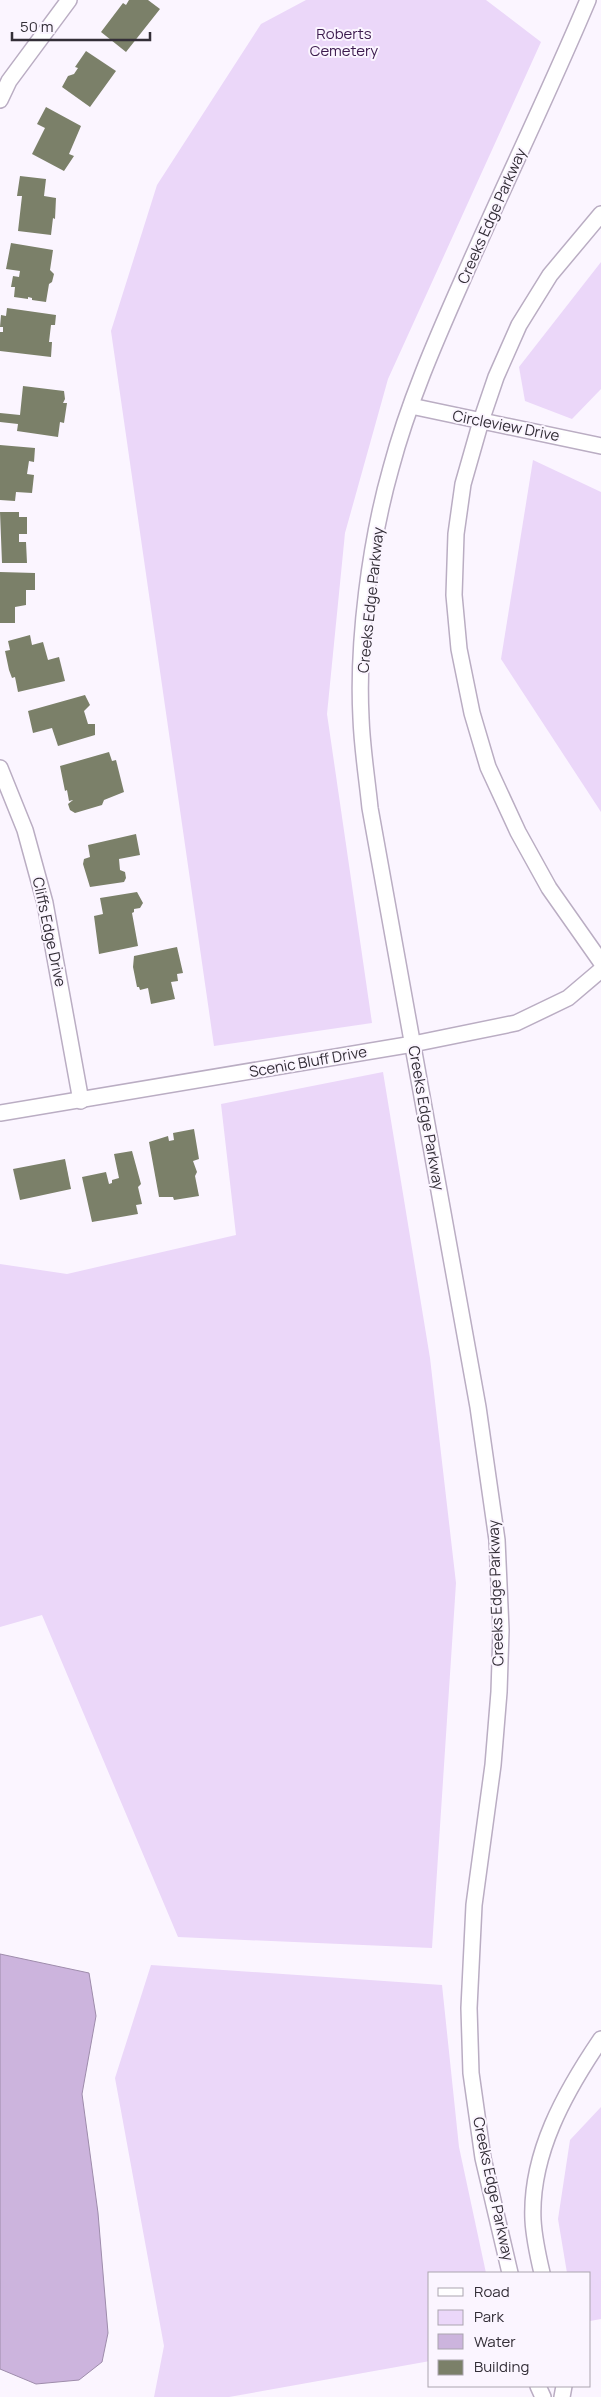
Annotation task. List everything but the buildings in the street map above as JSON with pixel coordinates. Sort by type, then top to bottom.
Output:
[{"type":"street","points":[[0,100],[9,81],[68,0]]},
{"type":"street","name":"Creeks Edge Parkway","points":[[510,2272],[483,2158],[471,2073],[469,2008],[474,1905],[494,1765],[499,1692],[501,1630],[497,1540],[478,1407],[370,808],[361,718],[362,647],[373,550],[390,469],[411,406],[439,334],[560,67],[588,0]]},
{"type":"street","points":[[601,214],[550,275],[519,325],[496,377],[463,484],[456,534],[454,596],[458,640],[472,713],[488,768],[518,832],[549,888],[601,962]]},
{"type":"street","name":"Circleview Drive","points":[[411,406],[601,446]]},
{"type":"street","name":"Cliffs Edge Drive","points":[[0,768],[25,830],[45,903],[82,1100]]},
{"type":"street","name":"Scenic Bluff Drive","points":[[0,1113],[413,1044],[516,1023],[568,998],[601,970]]},
{"type":"street","name":"Creeks Edge Parkway","points":[[542,2272],[533,2221],[534,2194],[541,2159],[556,2114],[601,2039]]},
{"type":"green space","name":"Roberts Cemetery","points":[[306,0],[486,0],[541,42],[388,379],[345,533],[327,714],[372,1023],[214,1046],[111,331],[157,185],[261,24]]},
{"type":"green space","points":[[601,262],[601,389],[572,419],[525,401],[519,367]]},
{"type":"green space","points":[[533,460],[601,492],[601,812],[501,659]]},
{"type":"green space","points":[[383,1072],[430,1358],[456,1583],[432,1948],[178,1937],[42,1615],[0,1627],[0,1264],[67,1274],[236,1235],[221,1104]]},
{"type":"green space","points":[[151,1965],[442,1985],[459,2147],[486,2272],[428,2272],[428,2361],[229,2397],[154,2397],[164,2346],[115,2078]]},
{"type":"green space","points":[[601,2107],[601,2319],[591,2321],[591,2272],[567,2272],[558,2219],[570,2140]]},
{"type":"water","points":[[0,1954],[89,1973],[96,2016],[82,2094],[98,2213],[108,2333],[102,2362],[79,2380],[36,2384],[0,2369]]}]
